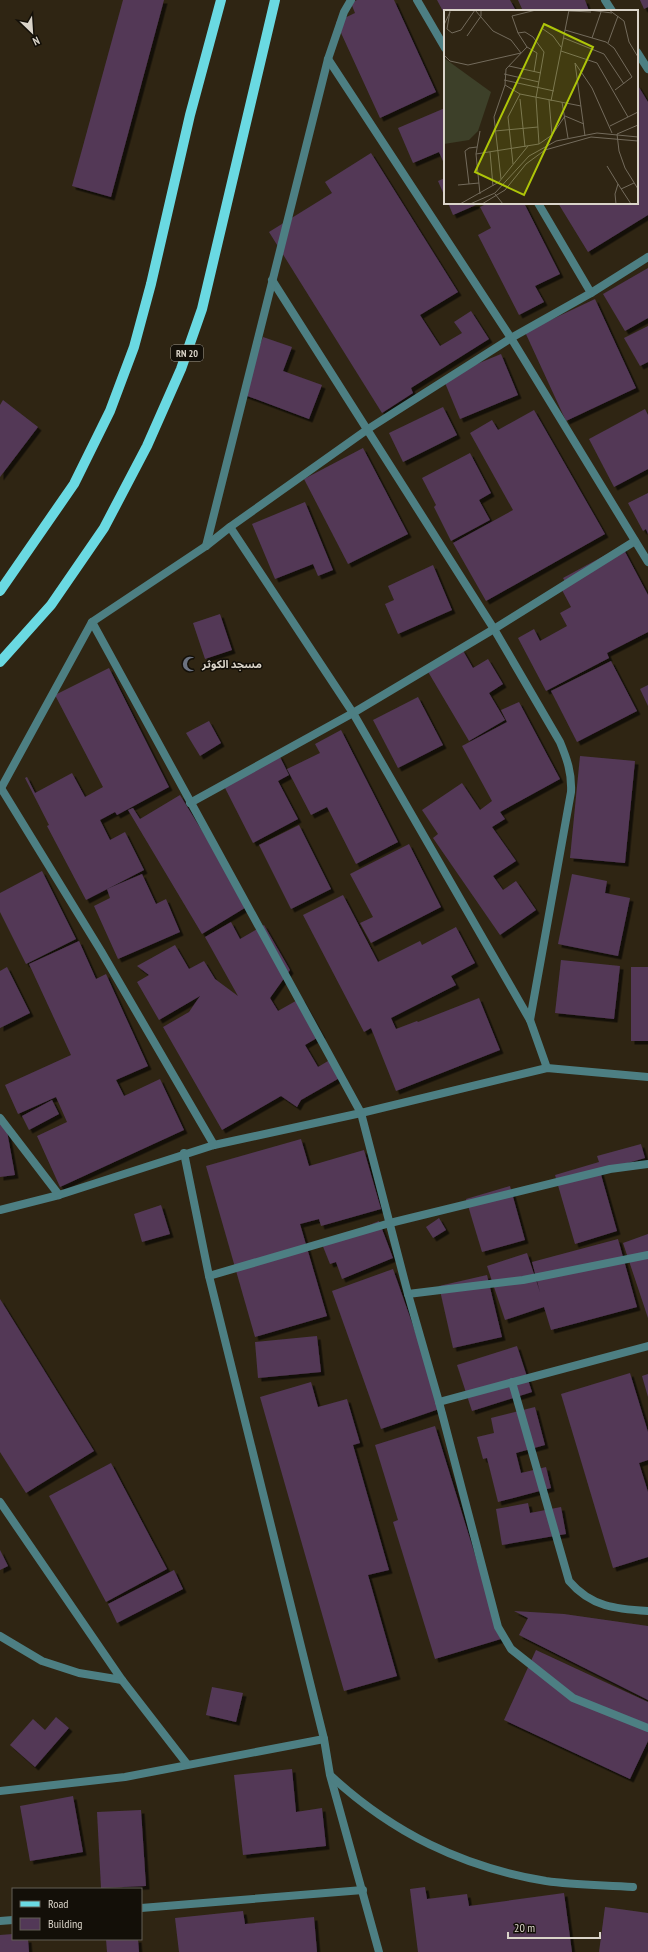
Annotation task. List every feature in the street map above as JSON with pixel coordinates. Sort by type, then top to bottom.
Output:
[{"type":"main road","points":[[0,591],[74,484],[110,411],[118,390],[134,347],[151,284],[190,115],[221,0]]},
{"type":"main road","name":"RN 20","points":[[0,662],[51,605],[104,528],[147,446],[181,369],[202,309],[275,0]]},
{"type":"street","points":[[206,546],[328,59],[344,12],[351,0]]},
{"type":"street","points":[[416,0],[444,46]]},
{"type":"street","points":[[605,0],[611,10]]},
{"type":"street","points":[[638,54],[648,69]]},
{"type":"street","points":[[328,59],[511,338],[648,562]]},
{"type":"street","points":[[539,204],[591,293]]},
{"type":"street","points":[[214,1145],[101,952],[0,789],[92,622],[206,546],[230,527],[368,429],[511,338],[591,293],[648,257]]},
{"type":"street","points":[[272,280],[494,629],[560,742],[572,776],[571,792],[530,1020]]},
{"type":"street","points":[[230,527],[353,713],[530,1020],[547,1068]]},
{"type":"street","points":[[190,803],[353,713],[494,629],[635,541]]},
{"type":"street","points":[[92,622],[190,803],[362,1113],[408,1294],[439,1402],[498,1627],[511,1649],[573,1698],[648,1728]]},
{"type":"street","points":[[0,1210],[59,1195],[214,1145],[362,1113],[547,1068],[648,1077]]},
{"type":"street","points":[[0,1118],[59,1195]]},
{"type":"street","points":[[184,1154],[209,1276],[324,1739],[330,1775],[379,1952]]},
{"type":"street","points":[[209,1276],[390,1223],[610,1169],[648,1164]]},
{"type":"street","points":[[408,1294],[523,1280],[648,1255]]},
{"type":"street","points":[[439,1402],[648,1346]]},
{"type":"street","points":[[512,1382],[569,1581],[580,1593],[597,1602],[618,1609],[648,1611]]},
{"type":"street","points":[[0,1502],[122,1680],[187,1764]]},
{"type":"street","points":[[0,1636],[42,1661],[79,1673],[122,1680]]},
{"type":"street","points":[[0,1791],[125,1777],[324,1739]]},
{"type":"street","points":[[330,1775],[362,1804],[382,1818],[444,1853],[487,1868],[546,1881],[634,1886]]},
{"type":"street","points":[[142,1908],[363,1890]]},
{"type":"street","points":[[0,1921],[12,1920]]},
{"type":"building","points":[[123,0],[164,0],[111,197],[72,186]]},
{"type":"building","points":[[357,0],[394,0],[436,92],[380,118],[336,22],[355,13],[351,3]]},
{"type":"building","points":[[437,0],[510,0],[515,10],[444,10],[444,13]]},
{"type":"building","points":[[518,0],[585,0],[589,10],[523,10]]},
{"type":"building","points":[[640,0],[648,0],[648,7],[644,9]]},
{"type":"building","points":[[638,86],[648,102],[648,215],[588,252],[559,204],[638,204]]},
{"type":"building","points":[[444,108],[444,164],[439,152],[413,163],[398,128]]},
{"type":"building","points":[[371,153],[458,292],[420,315],[440,346],[462,333],[454,322],[471,311],[489,339],[411,388],[413,393],[382,413],[269,232],[332,193],[325,182]]},
{"type":"building","points":[[444,178],[444,195],[438,181]]},
{"type":"building","points":[[448,204],[476,204],[476,205],[453,215]]},
{"type":"building","points":[[486,204],[525,204],[560,274],[535,286],[544,302],[519,315],[478,235],[491,228],[480,207]]},
{"type":"building","points":[[648,268],[648,318],[625,331],[603,294]]},
{"type":"building","points":[[595,299],[636,388],[566,421],[525,332]]},
{"type":"building","points":[[648,326],[648,362],[640,366],[624,338]]},
{"type":"building","points":[[263,337],[292,347],[283,371],[322,385],[309,419],[242,394]]},
{"type":"building","points":[[501,354],[518,395],[460,419],[443,378]]},
{"type":"building","points":[[3,400],[38,427],[0,477],[0,405]]},
{"type":"building","points":[[443,407],[457,435],[403,462],[389,433]]},
{"type":"building","points":[[645,409],[648,415],[648,469],[614,487],[589,439]]},
{"type":"building","points":[[534,410],[605,534],[486,601],[453,543],[513,510],[470,433],[492,420],[498,430]]},
{"type":"building","points":[[363,448],[408,534],[348,564],[304,479]]},
{"type":"building","points":[[470,453],[491,493],[479,500],[490,520],[451,541],[434,507],[436,505],[422,478]]},
{"type":"building","points":[[648,493],[648,534],[646,529],[643,531],[628,503]]},
{"type":"building","points":[[305,502],[333,570],[318,576],[313,564],[275,579],[252,524]]},
{"type":"building","points":[[622,546],[648,595],[648,632],[607,653],[609,658],[546,691],[518,638],[534,629],[540,641],[567,626],[560,613],[571,607],[562,590],[568,587],[563,578]]},
{"type":"building","points":[[433,565],[452,610],[398,634],[385,604],[394,600],[388,586]]},
{"type":"building","points":[[220,614],[232,650],[205,659],[193,623]]},
{"type":"building","points":[[462,649],[473,668],[488,659],[503,684],[489,693],[505,720],[469,741],[427,670]]},
{"type":"building","points":[[611,661],[637,711],[577,742],[551,691]]},
{"type":"building","points":[[109,668],[169,787],[117,815],[115,812],[100,820],[110,840],[125,832],[144,870],[86,900],[47,826],[49,825],[25,778],[27,777],[35,793],[72,773],[85,797],[103,787],[55,695]]},
{"type":"building","points":[[648,685],[648,706],[640,689]]},
{"type":"building","points":[[418,697],[443,745],[398,768],[373,720]]},
{"type":"building","points":[[519,702],[560,779],[500,812],[505,819],[492,827],[516,861],[493,876],[503,890],[516,881],[536,910],[500,935],[433,838],[438,834],[422,810],[462,783],[480,810],[492,801],[462,746],[507,722],[501,710]]},
{"type":"building","points":[[209,721],[221,743],[200,756],[186,733]]},
{"type":"building","points":[[341,730],[398,842],[356,864],[327,807],[311,815],[287,769],[320,753],[315,744]]},
{"type":"building","points":[[279,755],[289,775],[278,781],[298,819],[253,843],[223,784]]},
{"type":"building","points":[[580,756],[635,761],[625,863],[570,858]]},
{"type":"building","points":[[180,795],[248,906],[202,934],[128,810],[133,808],[140,819]]},
{"type":"building","points":[[299,825],[331,889],[291,909],[259,845]]},
{"type":"building","points":[[409,844],[441,907],[371,943],[360,923],[373,917],[350,874]]},
{"type":"building","points":[[42,871],[76,939],[26,964],[0,912],[0,893]]},
{"type":"building","points":[[142,874],[156,904],[166,899],[180,932],[118,959],[94,906],[110,898],[107,889]]},
{"type":"building","points":[[572,874],[607,881],[605,893],[630,898],[618,956],[558,944]]},
{"type":"building","points":[[343,895],[378,962],[420,941],[422,945],[456,927],[475,963],[451,976],[456,985],[391,1018],[396,1029],[479,998],[500,1050],[396,1091],[371,1028],[364,1032],[303,915]]},
{"type":"building","points":[[231,922],[240,939],[264,925],[290,970],[270,998],[278,1011],[301,998],[322,1035],[305,1045],[318,1067],[333,1058],[343,1076],[301,1100],[297,1107],[281,1096],[222,1130],[163,1027],[189,1012],[200,996],[159,1020],[137,982],[149,975],[137,966],[175,945],[189,969],[204,961],[215,979],[238,996],[205,937]]},
{"type":"building","points":[[79,941],[96,979],[106,974],[148,1066],[116,1080],[124,1096],[160,1079],[184,1130],[60,1187],[37,1136],[67,1122],[56,1097],[18,1114],[5,1085],[71,1055],[29,964]]},
{"type":"building","points":[[561,960],[620,966],[614,1019],[555,1013]]},
{"type":"building","points":[[7,967],[30,1013],[0,1028],[0,971]]},
{"type":"building","points":[[631,967],[648,967],[648,1041],[631,1041]]},
{"type":"building","points":[[52,1100],[59,1114],[29,1130],[22,1116]]},
{"type":"building","points":[[5,1120],[15,1175],[0,1177],[0,1121]]},
{"type":"building","points":[[301,1139],[309,1166],[364,1150],[381,1209],[321,1226],[319,1219],[300,1224],[327,1316],[255,1337],[206,1166]]},
{"type":"building","points":[[641,1144],[645,1158],[600,1171],[617,1231],[575,1244],[555,1175],[599,1162],[597,1156]]},
{"type":"building","points":[[510,1186],[525,1240],[482,1252],[466,1199]]},
{"type":"building","points":[[161,1205],[170,1234],[142,1242],[134,1214]]},
{"type":"building","points":[[439,1218],[446,1230],[433,1238],[426,1227]]},
{"type":"building","points":[[379,1221],[393,1258],[342,1279],[336,1262],[330,1264],[322,1244]]},
{"type":"building","points":[[648,1234],[648,1318],[623,1243]]},
{"type":"building","points":[[618,1239],[637,1307],[551,1330],[544,1307],[505,1320],[487,1266],[527,1253],[540,1292],[532,1262]]},
{"type":"building","points":[[393,1269],[442,1408],[381,1429],[332,1291]]},
{"type":"building","points":[[487,1275],[502,1337],[453,1348],[439,1286]]},
{"type":"building","points":[[0,1299],[94,1451],[26,1493],[0,1452]]},
{"type":"building","points":[[317,1336],[321,1372],[258,1378],[255,1342]]},
{"type":"building","points":[[517,1346],[532,1392],[472,1411],[457,1365]]},
{"type":"building","points":[[630,1373],[648,1432],[648,1460],[639,1463],[648,1492],[648,1557],[613,1568],[561,1394]]},
{"type":"building","points":[[648,1374],[648,1397],[642,1376]]},
{"type":"building","points":[[311,1382],[318,1407],[347,1399],[360,1443],[353,1445],[389,1570],[368,1575],[397,1676],[344,1691],[260,1397]]},
{"type":"building","points":[[535,1407],[545,1445],[516,1453],[521,1473],[546,1467],[551,1488],[498,1502],[487,1458],[483,1459],[477,1437],[494,1433],[491,1418]]},
{"type":"building","points":[[435,1426],[501,1639],[435,1659],[393,1522],[398,1520],[375,1445]]},
{"type":"building","points":[[111,1463],[167,1569],[106,1602],[49,1496]]},
{"type":"building","points":[[528,1503],[530,1513],[561,1507],[566,1534],[502,1545],[496,1509]]},
{"type":"building","points":[[0,1550],[8,1566],[0,1570]]},
{"type":"building","points":[[174,1570],[183,1589],[117,1623],[108,1604]]},
{"type":"building","points":[[514,1611],[564,1614],[648,1626],[648,1700],[519,1635],[528,1618]]},
{"type":"building","points":[[536,1650],[648,1702],[648,1741],[630,1779],[504,1720]]},
{"type":"building","points":[[212,1687],[243,1693],[236,1722],[206,1715]]},
{"type":"building","points":[[56,1717],[69,1728],[35,1767],[10,1745],[33,1719],[45,1730]]},
{"type":"building","points":[[292,1769],[296,1812],[322,1808],[326,1846],[243,1855],[234,1775]]},
{"type":"building","points":[[73,1796],[83,1852],[30,1861],[20,1806]]},
{"type":"building","points":[[141,1810],[146,1886],[101,1888],[97,1812]]},
{"type":"building","points":[[425,1887],[427,1899],[467,1894],[469,1906],[564,1893],[572,1952],[418,1952],[410,1889]]},
{"type":"building","points":[[605,1907],[648,1913],[648,1952],[599,1952]]},
{"type":"building","points":[[243,1911],[245,1924],[314,1917],[317,1952],[179,1952],[175,1918]]},
{"type":"building","points":[[12,1934],[12,1940],[28,1940],[29,1952],[0,1952],[0,1935]]},
{"type":"building","points":[[106,1940],[138,1940],[139,1952],[107,1952]]},
{"type":"place","name":"مسجد الكوثر","points":[[190,664]]}]
